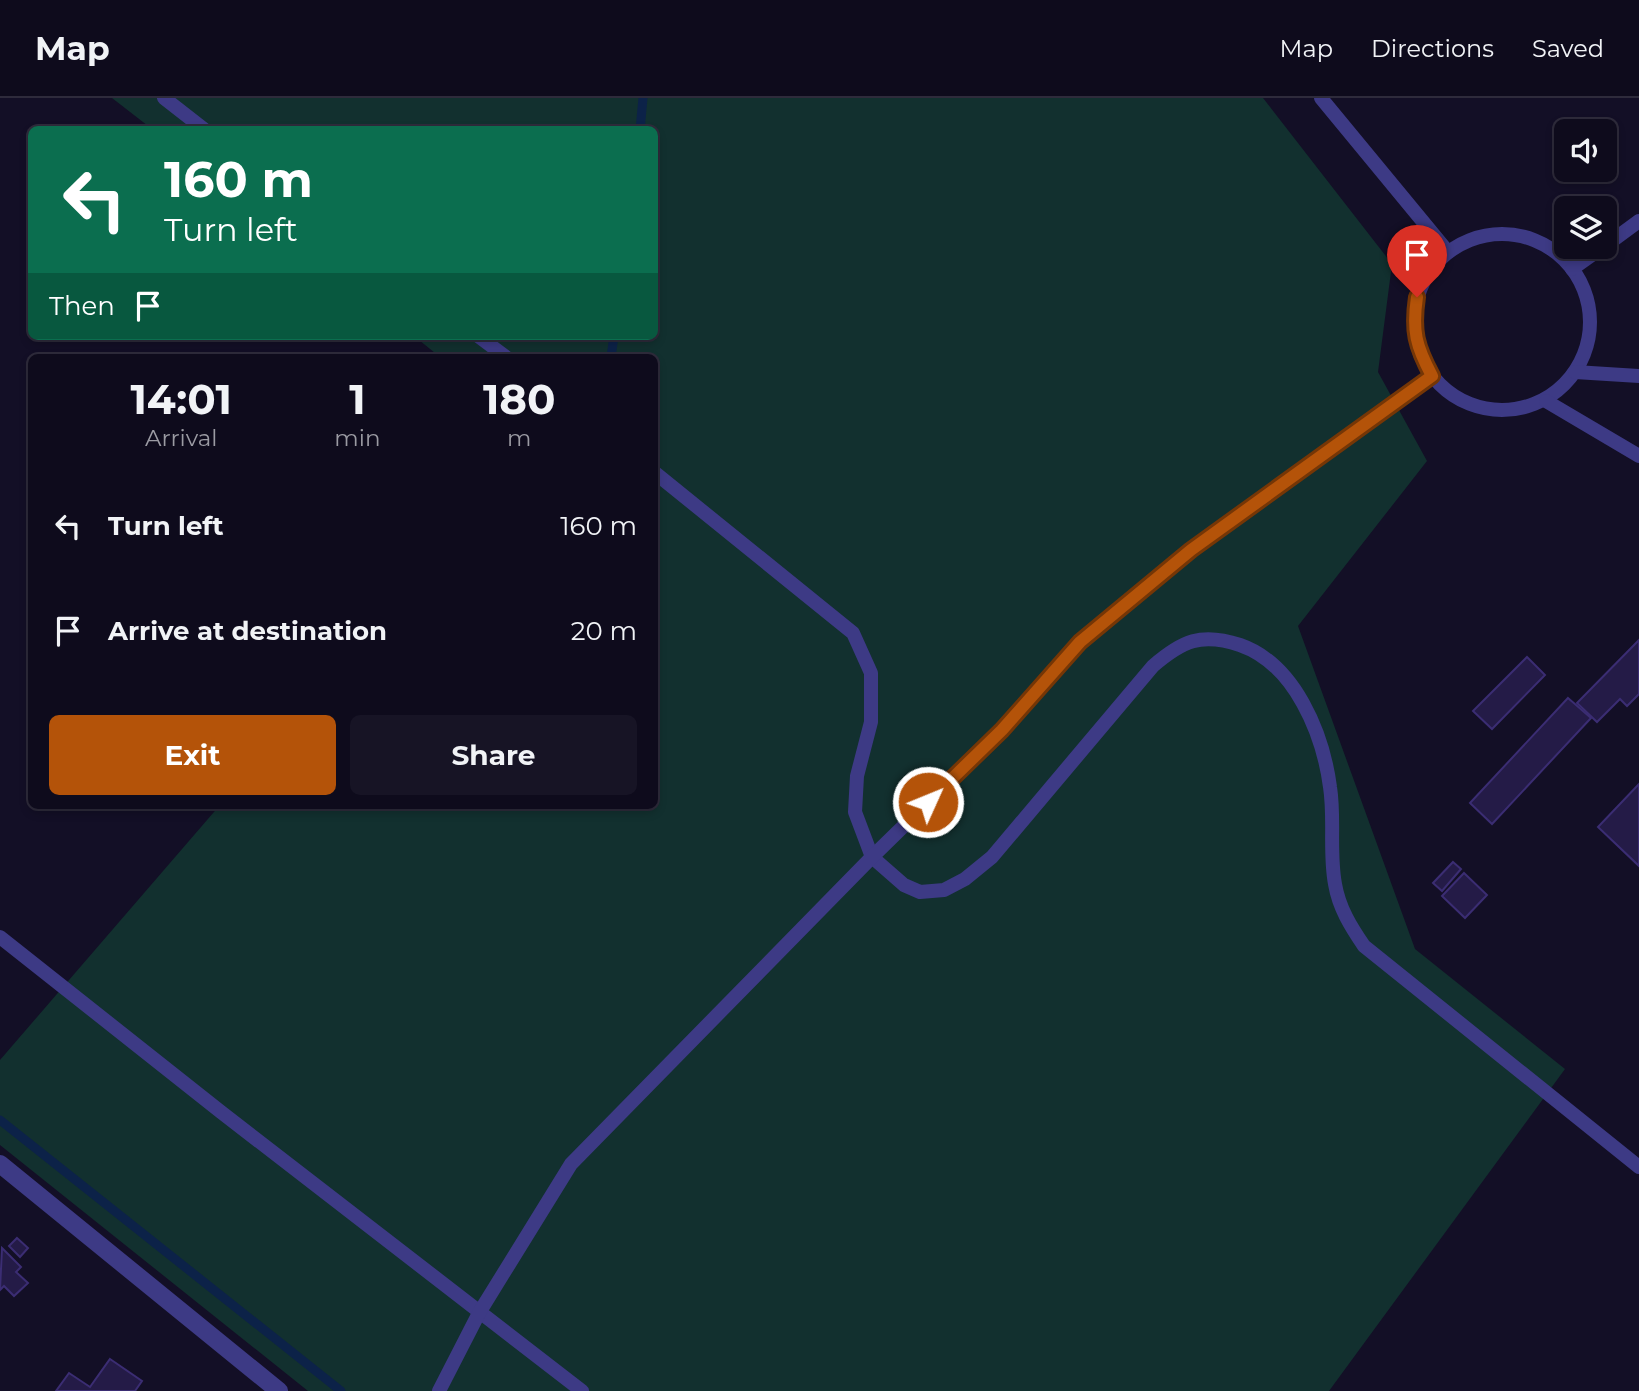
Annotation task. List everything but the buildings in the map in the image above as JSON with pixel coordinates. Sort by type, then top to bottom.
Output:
[{"type":"street","points":[[0,1164],[279,1391]]},
{"type":"lane","points":[[164,98],[200,126]]},
{"type":"lane","points":[[1321,98],[1448,252]]},
{"type":"lane","points":[[1617,237],[1639,221]]},
{"type":"lane","points":[[1500,234],[1528,238],[1552,250],[1572,269],[1586,293],[1591,321],[1587,348],[1575,372],[1546,401],[1504,411],[1477,407],[1451,395],[1432,376],[1418,351],[1413,324],[1417,297],[1429,272],[1448,252],[1473,239],[1500,234]]},
{"type":"lane","points":[[1572,269],[1586,259]]},
{"type":"lane","points":[[483,340],[502,354]]},
{"type":"lane","points":[[1575,372],[1639,376]]},
{"type":"lane","points":[[439,1391],[479,1313],[571,1164],[872,857],[1002,730],[1080,642],[1191,550],[1432,376]]},
{"type":"lane","points":[[1546,401],[1639,456]]},
{"type":"lane","points":[[658,475],[853,633],[872,673],[871,722],[857,776],[855,812],[872,857],[904,885],[920,892],[944,890],[965,879],[992,858],[1153,666],[1186,641],[1225,640],[1264,657],[1280,671],[1315,730],[1331,788],[1335,884],[1345,917],[1364,946],[1639,1167]]},
{"type":"lane","points":[[0,937],[582,1391]]},
{"type":"green space","points":[[112,98],[1263,98],[1392,264],[1378,372],[1427,461],[1298,626],[1415,949],[1565,1069],[1329,1391],[308,1391],[0,1145],[0,1060],[217,809],[658,809],[658,354],[436,354],[419,340],[658,340],[658,126],[148,126]]},
{"type":"waterway","points":[[640,126],[643,98]]},
{"type":"waterway","points":[[611,354],[613,340]]},
{"type":"waterway","points":[[0,1120],[341,1391]]},
{"type":"route","points":[[928,802],[1002,730],[1080,642],[1191,550],[1432,376],[1418,351],[1413,324],[1417,297]]}]
